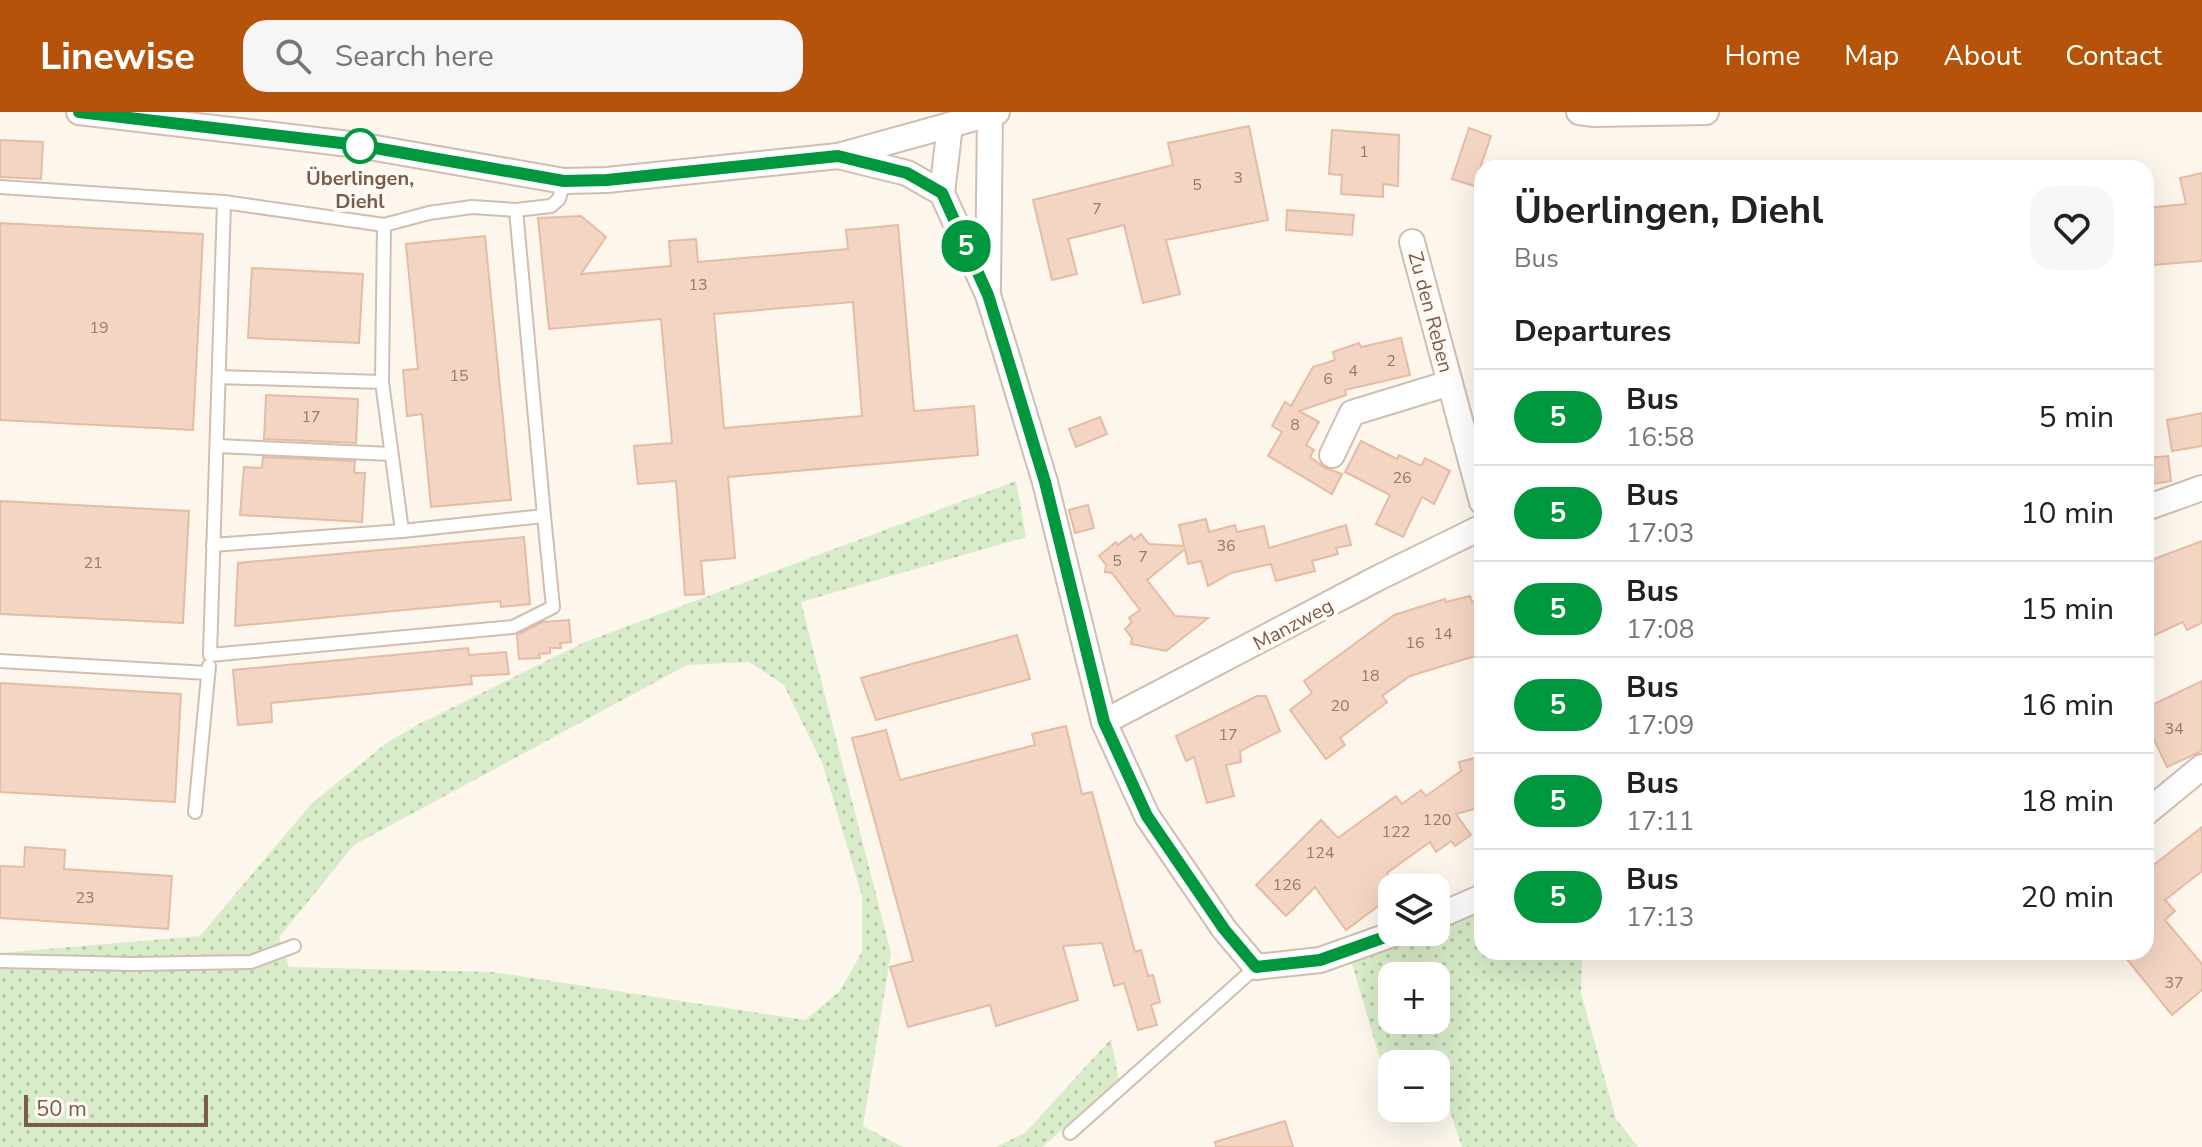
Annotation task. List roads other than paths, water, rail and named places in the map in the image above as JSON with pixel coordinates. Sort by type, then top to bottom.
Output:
[{"type":"street","points":[[79,112],[382,149],[564,181],[607,180],[838,156],[994,113],[988,295]]},
{"type":"street","points":[[1579,112],[1706,112]]},
{"type":"street","points":[[950,125],[942,193],[988,295],[1045,482],[1104,722],[1147,816],[1224,929],[1256,967],[1320,960],[1378,939]]},
{"type":"street","points":[[838,156],[907,173],[942,193]]},
{"type":"street","name":"Zu den Reben","points":[[1412,242],[1474,472]]},
{"type":"street","name":"Zu den Reben","points":[[1332,455],[1352,413],[1450,383]]},
{"type":"street","points":[[2154,505],[2202,488]]},
{"type":"street","name":"Manzweg","points":[[1104,722],[1474,531]]},
{"type":"street","points":[[2154,806],[2202,767]]},
{"type":"street","points":[[1450,911],[1474,900]]},
{"type":"lane","points":[[0,187],[224,202],[384,225],[429,213],[472,207],[516,210],[551,206],[559,199],[564,181]]},
{"type":"lane","points":[[195,812],[210,655],[224,202]]},
{"type":"lane","points":[[210,655],[513,627],[553,607],[516,210]]},
{"type":"lane","points":[[384,225],[382,382],[402,531]]},
{"type":"lane","points":[[219,377],[382,382]]},
{"type":"lane","points":[[217,446],[391,454]]},
{"type":"lane","points":[[213,545],[402,531],[544,516]]},
{"type":"lane","points":[[0,661],[208,673]]},
{"type":"lane","points":[[0,961],[251,962],[294,946]]},
{"type":"lane","points":[[1070,1133],[1256,967]]},
{"type":"place","name":"Überlingen, Diehl","points":[[360,146]]}]
